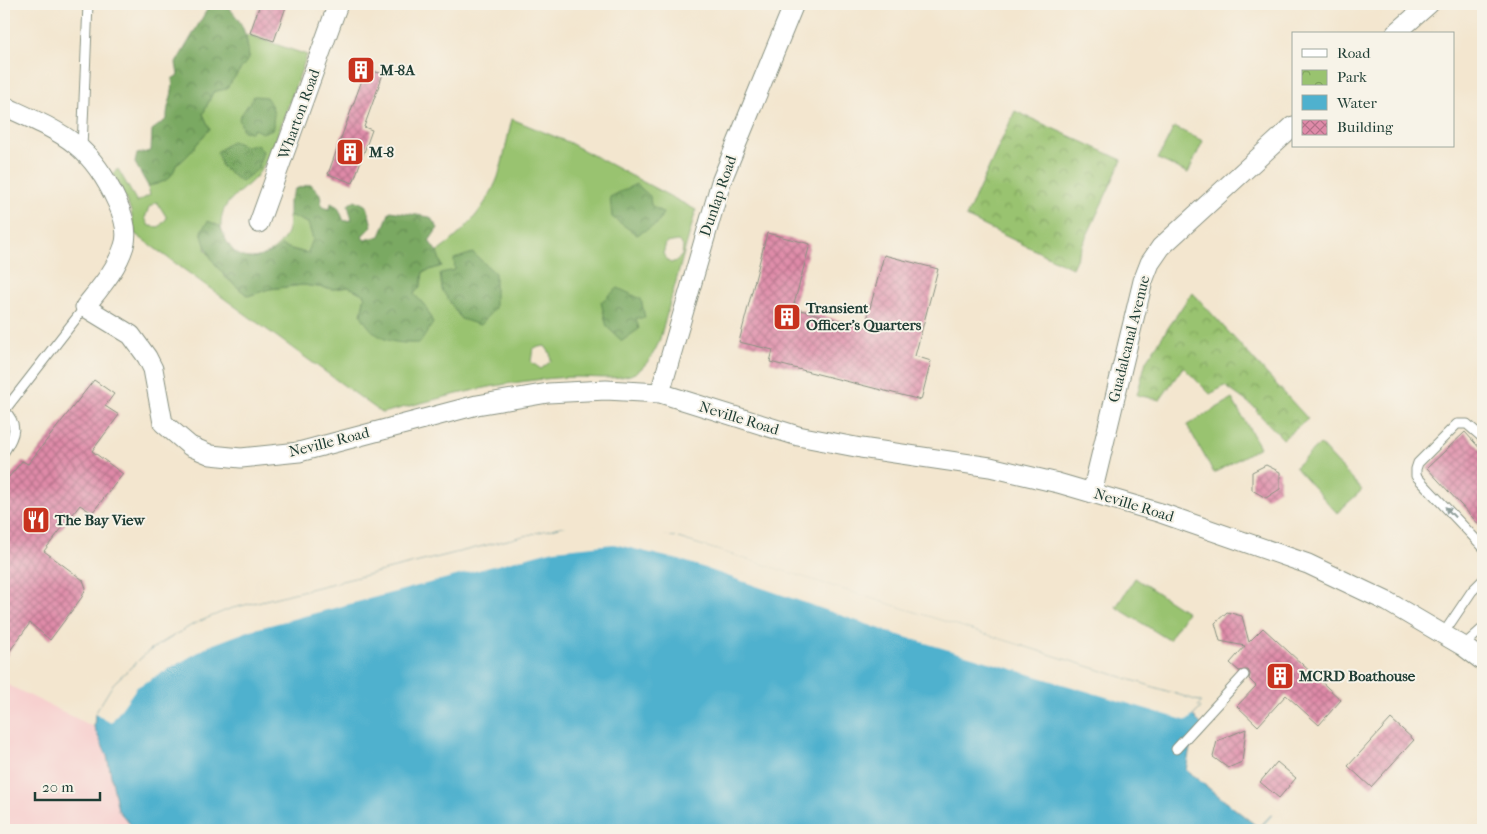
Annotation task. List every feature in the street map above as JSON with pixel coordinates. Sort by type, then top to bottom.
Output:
[{"type":"street","name":"Wharton Road","points":[[259,223],[338,4]]},
{"type":"street","name":"Dunlap Road","points":[[660,393],[721,182],[794,4]]},
{"type":"street","points":[[1397,32],[1429,4]]},
{"type":"street","points":[[4,106],[53,129],[82,148],[109,183],[120,208],[126,228],[125,245],[110,274],[85,307]]},
{"type":"street","name":"Guadalcanal Avenue","points":[[1092,493],[1143,281],[1150,263],[1169,240],[1292,127]]},
{"type":"street","name":"Neville Road","points":[[85,307],[131,335],[153,369],[160,416],[166,426],[190,446],[211,455],[225,458],[256,458],[299,452],[468,407],[548,393],[606,390],[660,393],[798,436],[861,448],[990,467],[1162,513],[1308,564],[1388,602],[1463,646],[1483,661]]},
{"type":"lane","points":[[82,148],[88,4]]},
{"type":"lane","points":[[4,452],[14,430],[12,419],[4,410],[85,307]]},
{"type":"lane","points":[[1483,438],[1467,424],[1457,424],[1418,463],[1416,476],[1483,548]]},
{"type":"lane","points":[[1443,634],[1472,591],[1483,580]]},
{"type":"lane","points":[[1463,646],[1483,628]]},
{"type":"lane","points":[[1176,749],[1244,675]]},
{"type":"shaded area","points":[[4,683],[94,727],[107,756],[118,810],[135,830],[4,830]]},
{"type":"green space","points":[[225,4],[243,28],[249,58],[226,89],[213,92],[203,114],[210,129],[186,157],[176,165],[169,177],[162,182],[148,186],[135,163],[137,154],[151,151],[152,130],[167,119],[173,84],[172,79],[178,75],[176,63],[208,8]]},
{"type":"green space","points":[[246,34],[307,55],[270,155],[255,178],[227,204],[221,227],[208,221],[205,249],[225,277],[248,296],[269,289],[303,285],[333,289],[349,287],[365,295],[361,315],[426,307],[414,294],[421,285],[423,272],[442,266],[437,252],[456,237],[481,209],[498,177],[512,119],[568,142],[696,210],[659,342],[648,362],[640,370],[624,377],[565,377],[509,384],[454,395],[382,413],[135,234],[131,211],[113,173],[118,169],[137,202],[150,195],[148,186],[162,182],[169,177],[176,165],[186,157],[210,129],[203,114],[213,92],[249,58]],"holes":[[[157,202],[167,218],[159,227],[149,226],[145,218],[149,207]],[[678,241],[683,246],[682,255],[677,261],[670,263],[663,254],[666,243]],[[545,346],[550,353],[551,361],[541,369],[531,362],[533,348]]]},
{"type":"green space","points":[[254,96],[266,97],[272,106],[274,113],[273,129],[262,133],[254,129],[251,132],[243,131],[239,118]]},
{"type":"green space","points":[[1015,111],[1122,160],[1072,268],[966,217]]},
{"type":"green space","points":[[1174,127],[1203,141],[1188,173],[1158,159]]},
{"type":"green space","points":[[232,141],[246,146],[256,144],[263,151],[258,169],[241,182],[222,167],[217,152]]},
{"type":"green space","points":[[311,184],[320,194],[322,207],[330,209],[331,203],[338,207],[344,221],[352,220],[348,205],[355,200],[367,206],[372,226],[362,236],[364,240],[380,236],[390,211],[430,217],[438,228],[429,241],[437,252],[442,266],[423,272],[421,285],[414,294],[426,307],[433,323],[420,343],[401,343],[378,336],[366,324],[361,315],[365,295],[349,287],[333,289],[303,285],[269,289],[248,296],[218,268],[208,252],[201,231],[208,221],[221,227],[231,248],[241,256],[256,258],[273,252],[281,246],[305,253],[308,252],[313,239],[308,223],[289,215],[289,201],[295,189]]},
{"type":"green space","points":[[636,184],[650,196],[651,205],[663,213],[657,224],[637,235],[612,217],[610,197]]},
{"type":"green space","points":[[289,215],[308,223],[313,239],[309,252],[306,253],[281,246],[274,253],[270,252],[279,245],[285,236]]},
{"type":"green space","points":[[473,253],[495,273],[495,308],[480,325],[461,319],[442,290],[440,273],[455,270],[454,259]]},
{"type":"green space","points":[[618,288],[641,299],[645,318],[636,318],[639,329],[622,341],[607,327],[601,302]]},
{"type":"green space","points":[[1192,292],[1308,419],[1283,439],[1256,411],[1257,409],[1225,386],[1210,394],[1183,367],[1160,400],[1137,395],[1146,361]]},
{"type":"green space","points":[[1232,399],[1260,447],[1214,473],[1187,425]]},
{"type":"green space","points":[[1320,444],[1362,490],[1337,513],[1295,467]]},
{"type":"green space","points":[[1135,578],[1187,612],[1169,640],[1116,607]]},
{"type":"water","points":[[561,527],[674,537],[1201,702],[1198,706],[1201,708],[1193,716],[1207,730],[1190,748],[1186,770],[1259,828],[1271,815],[1298,830],[135,830],[118,810],[107,756],[94,727],[95,714],[114,683],[150,650],[194,624],[230,609]]},
{"type":"pier","points":[[617,525],[674,537],[740,557],[1201,702],[1198,706],[1201,708],[1187,721],[895,634],[687,562],[614,544],[554,550],[251,630],[211,645],[137,687],[111,723],[95,714],[114,683],[148,652],[194,624],[230,609],[561,527]]},
{"type":"pier","points":[[1274,813],[1300,830],[1270,830],[1263,825]]},
{"type":"building","points":[[260,4],[287,4],[274,41],[250,33]]},
{"type":"building","name":"M-8","points":[[366,69],[383,74],[364,127],[372,130],[353,183],[328,174]]},
{"type":"building","name":"Transient Officer's Quarters","points":[[767,233],[810,244],[793,308],[865,327],[884,255],[938,269],[915,356],[931,361],[921,400],[770,362],[773,350],[739,342]]},
{"type":"building","name":"The Bay View","points":[[94,380],[114,394],[105,406],[119,415],[92,451],[123,474],[92,513],[80,505],[44,551],[83,580],[86,588],[82,597],[50,640],[30,623],[4,659],[4,483],[22,461],[28,464]]},
{"type":"building","points":[[1465,432],[1483,452],[1483,529],[1427,468]]},
{"type":"building","points":[[1266,465],[1280,472],[1280,489],[1266,498],[1252,490],[1252,472]]},
{"type":"building","name":"MCRD Boathouse","points":[[1227,612],[1242,616],[1249,642],[1263,628],[1341,700],[1319,725],[1286,695],[1258,726],[1237,706],[1256,686],[1249,679],[1250,674],[1248,670],[1239,671],[1230,663],[1245,646],[1220,641],[1215,623]]},
{"type":"building","points":[[1391,719],[1414,740],[1371,787],[1348,766]]},
{"type":"building","points":[[1246,729],[1242,762],[1228,768],[1213,757],[1217,741]]},
{"type":"building","points":[[1277,762],[1296,778],[1279,798],[1260,782]]},
{"type":"place","name":"M-8A","points":[[361,70]]},
{"type":"place","name":"M-8","points":[[350,152]]},
{"type":"place","name":"Transient Officer's Quarters","points":[[787,317]]},
{"type":"place","name":"The Bay View","points":[[36,520]]},
{"type":"place","name":"MCRD Boathouse","points":[[1280,676]]}]
